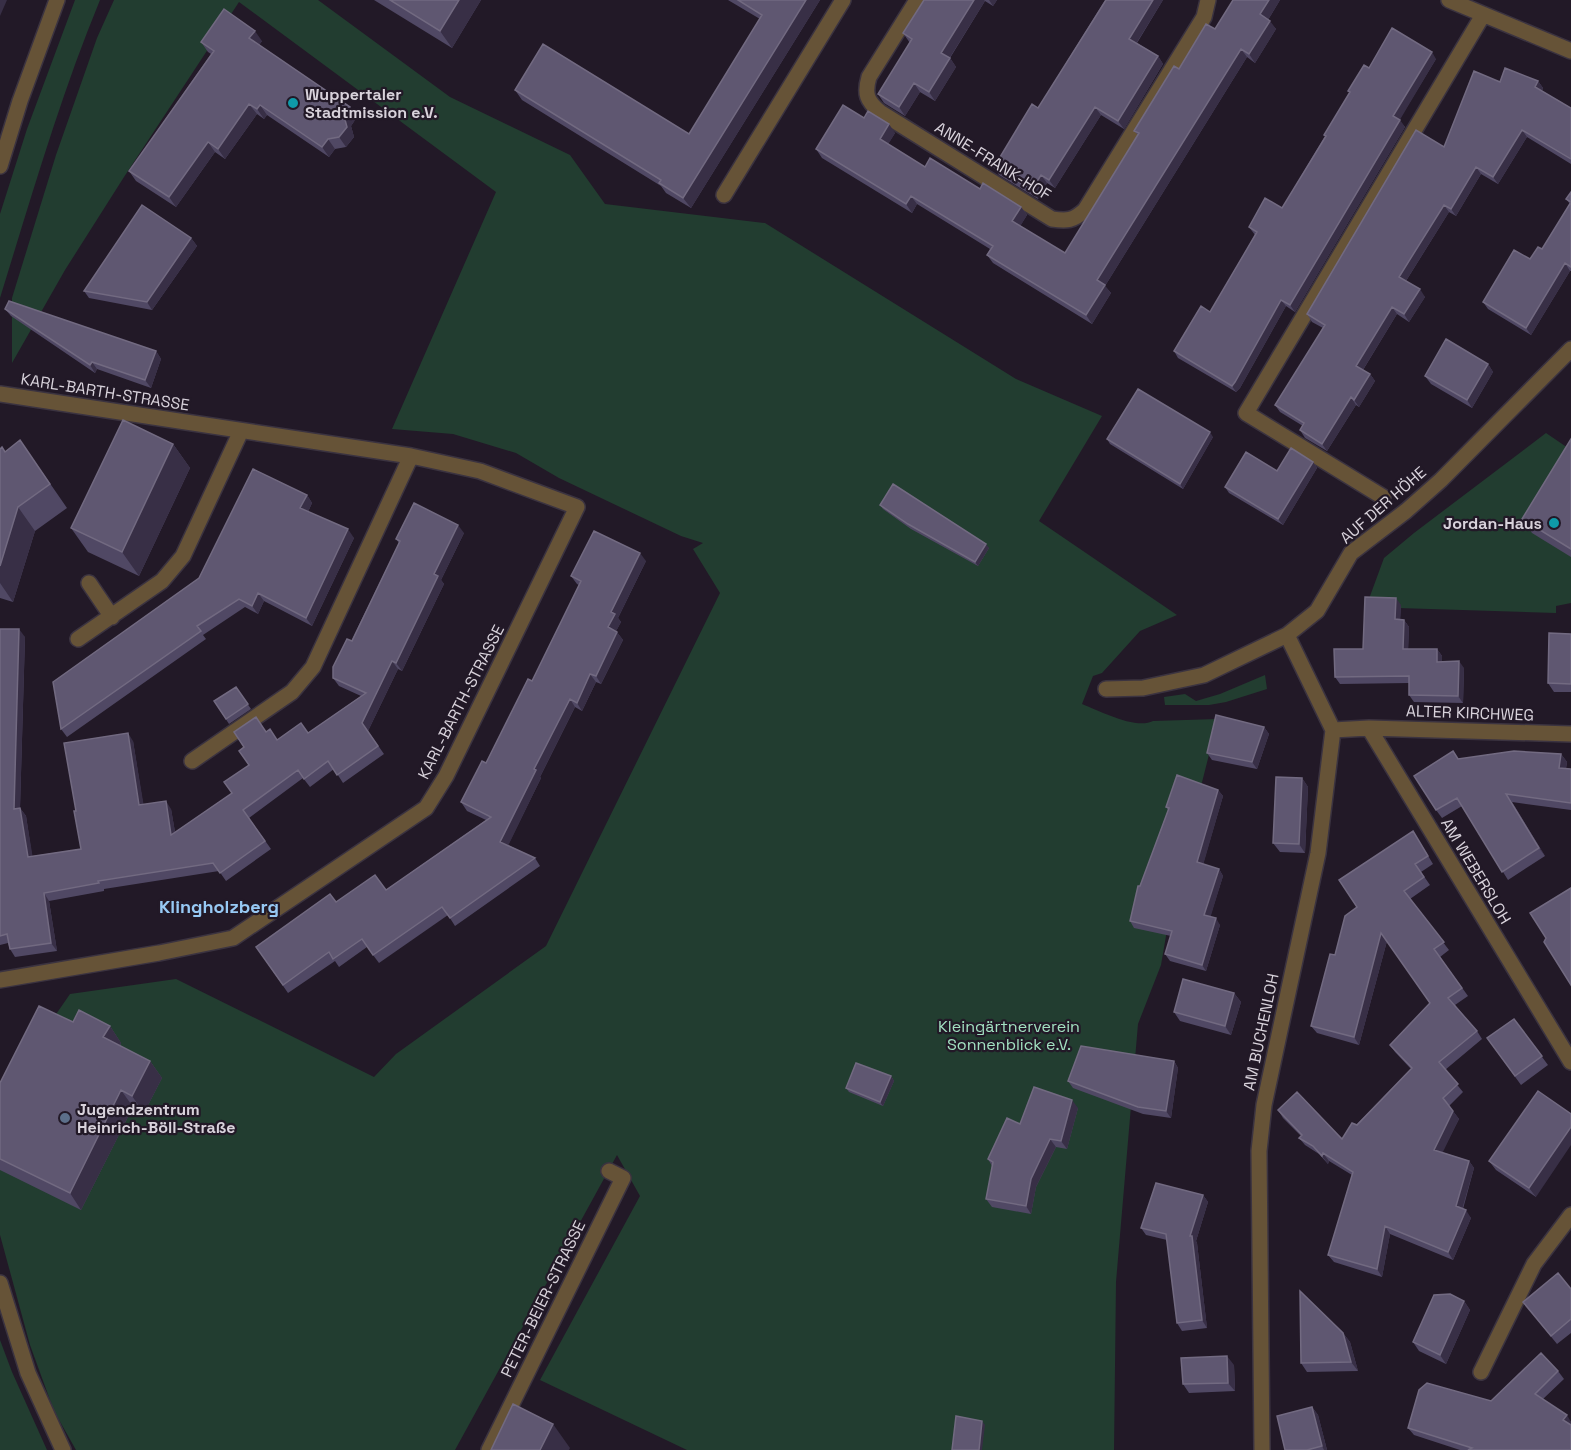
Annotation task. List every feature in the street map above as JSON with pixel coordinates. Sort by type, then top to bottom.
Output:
[{"type":"street","points":[[0,166],[20,102],[57,0]]},
{"type":"street","points":[[724,195],[843,0]]},
{"type":"street","name":"ANNE-FRANK-HOF","points":[[917,0],[869,77],[865,90],[871,105],[1052,219],[1065,221],[1077,217],[1084,210],[1203,17],[1208,0]]},
{"type":"street","points":[[1449,0],[1571,51]]},
{"type":"street","points":[[1383,497],[1246,413],[1483,15]]},
{"type":"street","name":"AUF DER HÖHE","points":[[1106,689],[1143,688],[1203,675],[1287,635],[1317,611],[1351,553],[1406,511],[1441,480],[1571,349]]},
{"type":"street","name":"KARL-BARTH-STRASSE","points":[[0,394],[411,456],[480,471],[577,507],[446,776],[426,807],[233,938],[0,980]]},
{"type":"street","points":[[78,639],[162,581],[183,556],[241,431]]},
{"type":"street","points":[[192,761],[292,692],[313,667],[411,456]]},
{"type":"street","points":[[89,583],[112,617]]},
{"type":"street","points":[[1287,635],[1333,730],[1369,728]]},
{"type":"street","name":"ALTER KIRCHWEG","points":[[1369,728],[1571,734]]},
{"type":"street","name":"AM WEBERSLOH","points":[[1369,728],[1571,1062]]},
{"type":"street","name":"AM BUCHENLOH","points":[[1262,1450],[1259,1151],[1262,1116],[1318,854],[1333,730]]},
{"type":"street","name":"PETER-BEIER-STRASSE","points":[[489,1450],[622,1178],[609,1171]]},
{"type":"street","points":[[1481,1372],[1534,1264],[1571,1215]]},
{"type":"street","points":[[0,1283],[28,1373],[63,1450]]},
{"type":"green space","points":[[75,0],[100,0],[59,111],[0,298],[0,214],[27,129]]},
{"type":"green space","name":"Kleingärtnerverein Sonnenblick e.V.","points":[[114,0],[318,0],[450,97],[570,155],[605,204],[765,223],[1016,379],[1102,416],[1039,521],[1177,615],[1140,631],[1102,673],[1093,676],[1082,704],[1137,723],[1218,719],[1172,901],[1161,965],[1138,1024],[1116,1282],[1114,1450],[687,1450],[540,1380],[640,1196],[617,1155],[455,1450],[76,1450],[54,1411],[30,1345],[0,1235],[0,1124],[50,1023],[70,994],[176,979],[374,1077],[396,1054],[546,946],[720,593],[693,549],[703,543],[681,536],[559,478],[516,453],[453,434],[392,429],[496,192],[239,2],[65,270],[12,363],[12,298],[56,155],[97,38]]},
{"type":"green space","points":[[1546,433],[1571,450],[1571,603],[1556,606],[1556,613],[1366,607],[1384,558]]},
{"type":"green space","points":[[1265,675],[1267,689],[1226,702],[1209,705],[1165,705],[1164,697],[1185,694],[1196,701],[1220,694]]},
{"type":"green space","points":[[0,1340],[12,1372],[47,1450],[0,1450]]},
{"type":"building","points":[[390,0],[459,0],[440,31]]},
{"type":"building","points":[[738,0],[806,0],[683,198],[659,183],[661,180],[515,90],[543,44],[689,134],[762,15]]},
{"type":"building","points":[[924,0],[974,0],[941,53],[950,58],[929,92],[914,83],[899,107],[878,94],[912,39],[903,33]]},
{"type":"building","points":[[1106,0],[1153,0],[1129,39],[1158,56],[1118,121],[1095,107],[1049,180],[1041,175],[1032,190],[994,167],[1032,104],[1038,108]]},
{"type":"building","points":[[1233,0],[1269,0],[1260,14],[1270,21],[1249,54],[1241,49],[1097,280],[1105,285],[1086,315],[987,255],[993,246],[911,196],[906,204],[816,149],[843,105],[864,118],[868,111],[889,124],[880,139],[925,167],[930,158],[980,189],[983,183],[1021,207],[1012,221],[1065,253],[1139,133],[1134,131],[1174,66],[1179,69],[1206,24],[1215,29]]},
{"type":"building","points":[[224,9],[255,31],[249,38],[350,107],[344,116],[347,127],[339,137],[328,139],[322,147],[260,105],[257,109],[249,104],[218,149],[208,142],[169,197],[129,171],[214,51],[201,42]]},
{"type":"building","points":[[1392,28],[1432,52],[1393,116],[1400,120],[1290,305],[1281,300],[1232,386],[1174,351],[1201,306],[1210,312],[1257,232],[1249,227],[1265,198],[1282,208],[1326,136],[1324,135],[1350,92],[1348,91],[1364,65],[1369,68]]},
{"type":"building","points":[[1505,68],[1538,81],[1535,87],[1571,108],[1571,159],[1522,130],[1493,177],[1476,167],[1451,209],[1444,205],[1399,277],[1420,289],[1404,314],[1392,307],[1356,366],[1370,374],[1354,400],[1351,397],[1322,444],[1300,430],[1304,423],[1275,405],[1325,325],[1307,314],[1416,130],[1444,147],[1474,71],[1500,82]]},
{"type":"building","points":[[1571,192],[1571,202],[1566,199]]},
{"type":"building","points":[[1571,202],[1571,267],[1565,263],[1526,328],[1483,302],[1514,250],[1530,259],[1538,247],[1542,249]]},
{"type":"building","points":[[142,205],[191,238],[147,302],[84,291]]},
{"type":"building","points":[[9,301],[156,351],[145,380],[92,362],[90,365],[5,309]]},
{"type":"building","points":[[1446,339],[1488,364],[1467,400],[1425,376]]},
{"type":"building","points":[[1138,389],[1210,432],[1180,484],[1107,439]]},
{"type":"building","points":[[123,420],[173,444],[122,552],[71,528]]},
{"type":"building","points":[[1571,439],[1571,549],[1522,519]]},
{"type":"building","points":[[20,440],[50,484],[18,507],[0,566],[0,449],[2,447],[5,452]]},
{"type":"building","points":[[1291,448],[1313,462],[1278,519],[1225,487],[1246,452],[1277,471]]},
{"type":"building","points":[[253,469],[307,495],[300,508],[348,529],[306,618],[258,593],[252,606],[239,599],[197,626],[201,631],[61,729],[53,682],[199,578]]},
{"type":"building","points":[[893,484],[986,544],[975,562],[908,524],[880,505]]},
{"type":"building","points":[[414,503],[458,525],[434,574],[438,576],[396,663],[392,661],[362,723],[378,746],[337,775],[328,761],[304,779],[298,770],[243,810],[265,841],[220,873],[213,863],[98,881],[99,883],[44,893],[51,943],[10,949],[7,934],[0,936],[0,629],[19,629],[14,809],[20,808],[28,857],[81,849],[64,743],[128,733],[139,805],[166,801],[171,835],[232,793],[224,782],[249,765],[239,751],[244,747],[234,732],[256,717],[266,732],[270,729],[277,740],[301,723],[308,733],[366,693],[333,678],[333,667],[347,639],[352,641],[400,541],[396,539]]},
{"type":"building","points":[[594,531],[640,553],[611,612],[615,614],[608,627],[617,632],[596,676],[590,674],[577,703],[570,699],[500,842],[535,858],[450,918],[442,907],[373,955],[362,939],[333,959],[329,952],[283,985],[256,947],[330,894],[336,902],[375,875],[386,890],[491,817],[461,802],[482,761],[486,763],[528,679],[532,681],[581,581],[571,576]]},
{"type":"building","points":[[1365,597],[1396,598],[1395,619],[1404,620],[1403,649],[1437,649],[1437,662],[1459,661],[1458,696],[1409,695],[1409,676],[1335,677],[1334,649],[1363,649]]},
{"type":"building","points":[[1549,633],[1571,634],[1571,684],[1548,683]]},
{"type":"building","points":[[236,687],[248,704],[226,719],[214,701]]},
{"type":"building","points":[[1216,715],[1264,727],[1252,762],[1207,753]]},
{"type":"building","points":[[1453,751],[1458,759],[1514,751],[1561,754],[1559,768],[1571,769],[1571,803],[1506,794],[1539,848],[1502,872],[1457,798],[1436,810],[1414,776]]},
{"type":"building","points":[[1177,775],[1218,790],[1197,862],[1219,869],[1204,915],[1216,918],[1202,965],[1165,954],[1172,931],[1130,921],[1138,886],[1140,886],[1169,808],[1166,807]]},
{"type":"building","points":[[1276,777],[1302,778],[1299,844],[1273,843]]},
{"type":"building","points":[[1413,831],[1428,856],[1415,864],[1424,877],[1404,891],[1444,942],[1434,949],[1462,988],[1448,998],[1477,1031],[1439,1062],[1458,1084],[1443,1098],[1453,1111],[1434,1150],[1469,1161],[1456,1206],[1466,1210],[1448,1252],[1385,1226],[1377,1269],[1328,1255],[1353,1172],[1323,1153],[1322,1156],[1313,1146],[1299,1138],[1302,1135],[1278,1110],[1297,1092],[1342,1139],[1352,1123],[1357,1125],[1412,1068],[1390,1045],[1430,1003],[1381,933],[1354,1037],[1311,1026],[1330,954],[1335,955],[1345,916],[1357,907],[1339,880]]},
{"type":"building","points":[[1571,888],[1571,985],[1544,942],[1546,938],[1530,913]]},
{"type":"building","points":[[1183,979],[1234,993],[1225,1026],[1174,1012]]},
{"type":"building","name":"Jugendzentrum Heinrich-Böll-Straße","points":[[39,1006],[73,1022],[79,1010],[110,1026],[103,1037],[150,1061],[132,1096],[121,1090],[70,1193],[0,1159],[0,1083]]},
{"type":"building","points":[[1514,1019],[1542,1056],[1515,1076],[1487,1038]]},
{"type":"building","points":[[1081,1046],[1174,1061],[1166,1111],[1138,1107],[1068,1081]]},
{"type":"building","points":[[856,1063],[891,1076],[880,1102],[846,1088]]},
{"type":"building","points":[[1034,1087],[1072,1100],[1061,1141],[1050,1139],[1031,1179],[1026,1206],[986,1199],[993,1162],[988,1159],[1007,1118],[1020,1124]]},
{"type":"building","points":[[1538,1091],[1571,1114],[1571,1127],[1529,1188],[1489,1161]]},
{"type":"building","points":[[1156,1183],[1203,1195],[1190,1236],[1192,1236],[1202,1320],[1177,1323],[1166,1234],[1141,1228]]},
{"type":"building","points":[[1558,1273],[1571,1289],[1571,1319],[1551,1336],[1523,1302]]},
{"type":"building","points":[[1300,1291],[1343,1333],[1351,1362],[1301,1363]]},
{"type":"building","points":[[1450,1294],[1464,1301],[1440,1355],[1413,1342],[1434,1295]]},
{"type":"building","points":[[1541,1353],[1558,1371],[1535,1394],[1567,1415],[1563,1420],[1571,1425],[1571,1450],[1468,1450],[1472,1448],[1408,1428],[1419,1390],[1427,1383],[1491,1401]]},
{"type":"building","points":[[1227,1356],[1228,1383],[1183,1384],[1181,1358]]},
{"type":"building","points":[[513,1404],[553,1424],[540,1450],[491,1450]]},
{"type":"building","points":[[1312,1407],[1322,1446],[1307,1450],[1285,1450],[1277,1416]]},
{"type":"building","points":[[956,1416],[982,1421],[979,1450],[952,1450]]},
{"type":"place","name":"Wuppertaler Stadtmission e.V.","points":[[293,103]]},
{"type":"place","name":"Jordan-Haus","points":[[1554,523]]},
{"type":"place","name":"Jugendzentrum Heinrich-Böll-Straße","points":[[65,1118]]},
{"type":"district","name":"Klingholzberg","points":[[219,906]]}]
